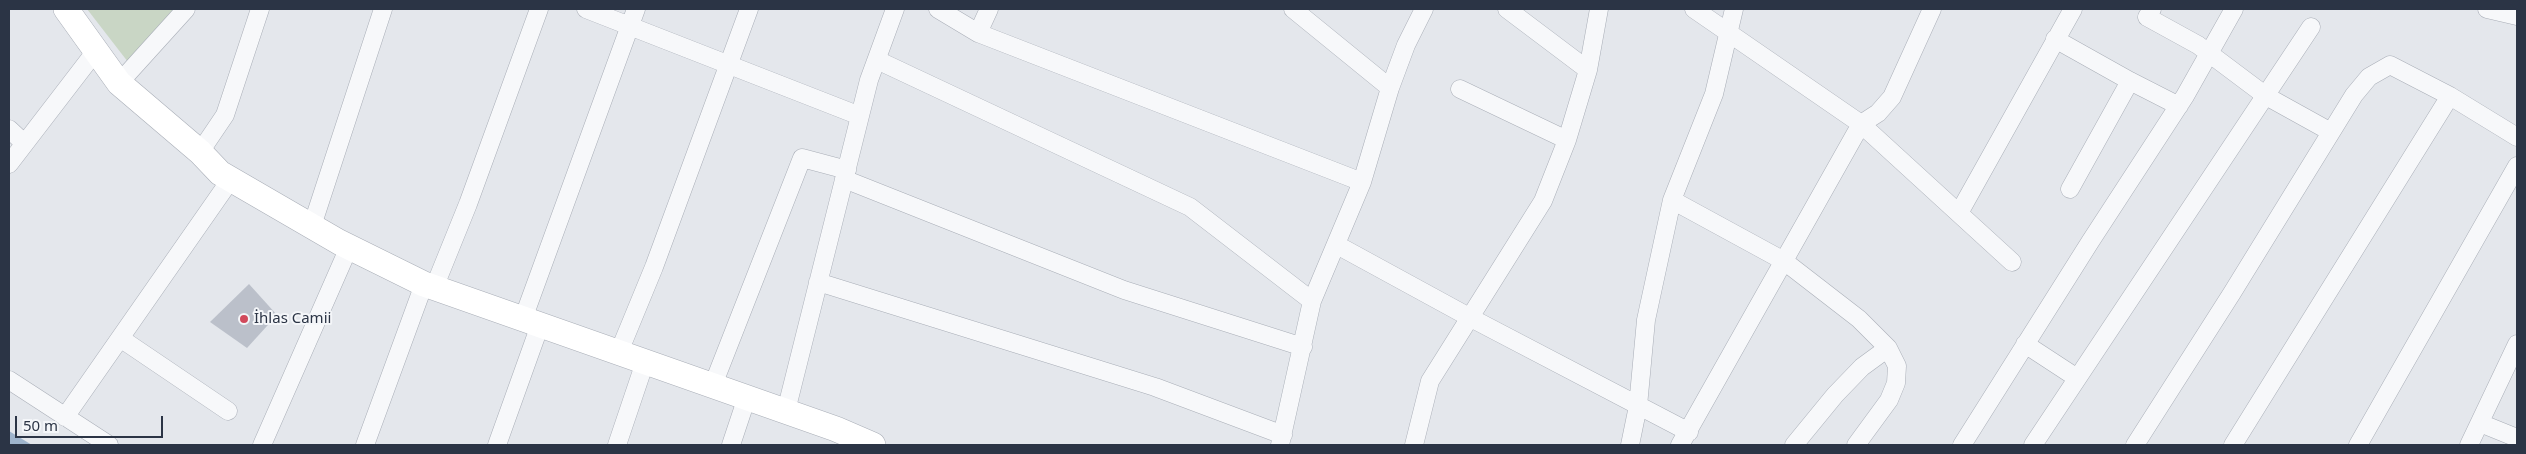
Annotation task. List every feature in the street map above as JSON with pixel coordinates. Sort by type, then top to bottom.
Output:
[{"type":"main road","points":[[66,9],[119,83],[200,152],[220,173],[349,247],[429,286],[786,411],[834,437],[873,445]]},
{"type":"street","points":[[119,83],[186,9]]},
{"type":"street","points":[[200,152],[225,115],[260,9]]},
{"type":"street","points":[[312,226],[383,9]]},
{"type":"street","points":[[365,445],[429,286],[468,204],[539,9]]},
{"type":"street","points":[[586,9],[860,116]]},
{"type":"street","points":[[497,445],[532,322],[636,9]]},
{"type":"street","points":[[619,352],[654,267],[749,9]]},
{"type":"street","points":[[786,411],[860,116],[876,60],[894,9]]},
{"type":"street","points":[[938,9],[978,32],[1362,182]]},
{"type":"street","points":[[978,32],[989,9]]},
{"type":"street","points":[[1293,9],[1390,88]]},
{"type":"street","points":[[818,282],[1155,387],[1281,440],[1312,301],[1362,182],[1390,88],[1406,45],[1424,9]]},
{"type":"street","points":[[1507,9],[1588,70]]},
{"type":"street","points":[[1414,445],[1430,381],[1543,201],[1567,140],[1588,70],[1599,9]]},
{"type":"street","points":[[1694,9],[1861,124],[2012,262]]},
{"type":"street","points":[[1630,445],[1638,406],[1646,320],[1672,200],[1714,94],[1734,9]]},
{"type":"street","points":[[1337,244],[1469,317],[1638,406],[1684,439],[1861,124],[1878,113],[1892,97],[1932,9]]},
{"type":"street","points":[[1959,213],[2073,9]]},
{"type":"street","points":[[2152,9],[2147,18],[2209,54],[2266,96],[2331,132]]},
{"type":"street","points":[[1962,445],[2179,106],[2234,9]]},
{"type":"street","points":[[2487,9],[2517,16]]},
{"type":"street","points":[[2033,445],[2311,27]]},
{"type":"street","points":[[2055,39],[2179,106]]},
{"type":"street","points":[[9,164],[95,52]]},
{"type":"street","points":[[876,60],[1190,207],[1312,301]]},
{"type":"street","points":[[2135,445],[2354,95],[2369,77],[2390,65],[2450,96],[2517,137]]},
{"type":"street","points":[[2070,189],[2130,81]]},
{"type":"street","points":[[1460,89],[1567,140]]},
{"type":"street","points":[[2233,445],[2450,96]]},
{"type":"street","points":[[9,129],[24,143]]},
{"type":"street","points":[[713,386],[802,158],[845,174],[1124,290],[1303,347]]},
{"type":"street","points":[[2358,445],[2517,166]]},
{"type":"street","points":[[65,417],[231,179]]},
{"type":"street","points":[[1672,200],[1784,261],[1859,319],[1888,348],[1897,366],[1896,384],[1889,400],[1856,445]]},
{"type":"street","points":[[262,445],[349,247]]},
{"type":"street","points":[[120,338],[228,411]]},
{"type":"street","points":[[2025,344],[2077,378]]},
{"type":"street","points":[[2469,445],[2517,344]]},
{"type":"street","points":[[1794,445],[1862,367],[1888,348]]},
{"type":"street","points":[[617,445],[645,362]]},
{"type":"street","points":[[9,380],[109,445]]},
{"type":"street","points":[[731,445],[747,398]]},
{"type":"street","points":[[2480,422],[2517,438]]},
{"type":"green space","points":[[87,9],[175,9],[128,62]]},
{"type":"water","points":[[9,431],[32,445],[9,445]]},
{"type":"building","name":"İhlas Camii","points":[[249,284],[277,315],[247,348],[210,322]]},
{"type":"place","name":"İhlas Camii","points":[[244,319]]}]
